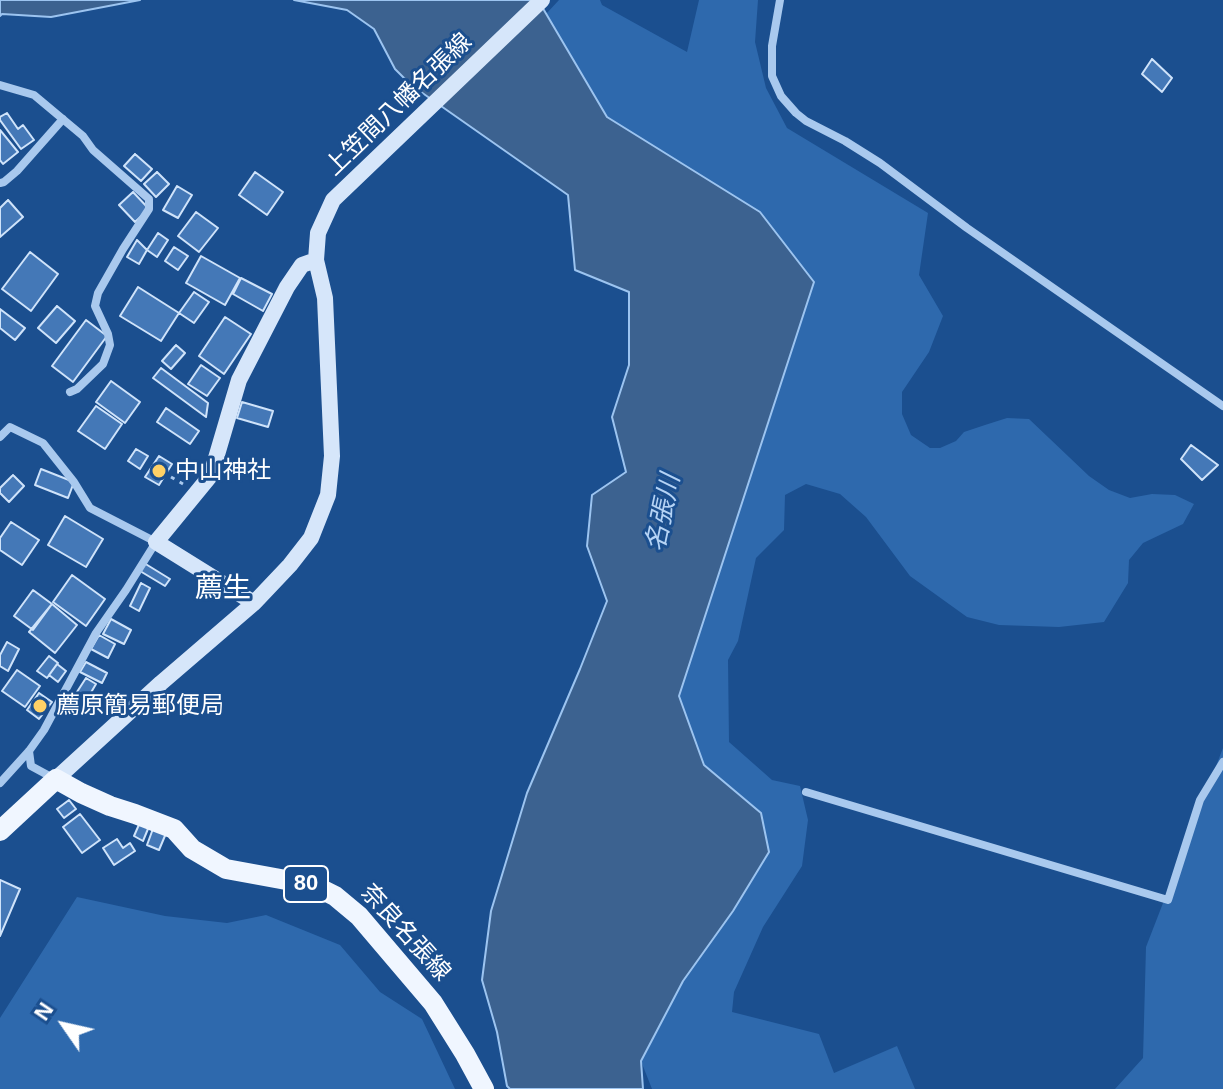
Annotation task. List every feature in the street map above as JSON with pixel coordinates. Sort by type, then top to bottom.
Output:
[{"type":"main road","name":"上笠間八幡名張線","points":[[56,779],[254,603],[311,538],[328,495],[332,456],[325,298],[316,260],[318,233],[333,200],[542,0]]},
{"type":"main road","points":[[254,603],[156,542],[211,475],[239,380],[287,287],[302,265],[316,260]]},
{"type":"main road","points":[[0,831],[56,779]]},
{"type":"main road","name":"奈良名張線","points":[[56,779],[110,806],[174,829],[192,849],[226,869],[311,885],[335,896],[349,907],[433,1003],[484,1089]]},
{"type":"street","points":[[780,0],[772,46],[772,76],[781,96],[796,113],[880,163],[967,228],[1223,406]]},
{"type":"street","points":[[0,85],[34,95],[83,136],[93,150],[149,199],[149,209],[98,293],[95,306],[110,345],[103,364],[70,392]]},
{"type":"street","points":[[0,183],[17,171],[63,119]]},
{"type":"street","points":[[0,437],[10,427],[43,443],[90,508],[156,542],[96,633],[44,730],[0,783]]},
{"type":"street","points":[[29,751],[31,766],[56,779]]},
{"type":"street","points":[[806,792],[1168,900],[1200,800],[1223,762]]},
{"type":"shaded area","points":[[559,0],[600,0],[602,5],[687,52],[699,0],[758,0],[755,42],[766,88],[787,128],[928,213],[919,275],[943,316],[929,352],[902,392],[902,414],[911,435],[930,448],[940,448],[956,441],[964,432],[985,425],[1007,418],[1029,419],[1089,476],[1109,490],[1130,498],[1152,494],[1175,495],[1194,504],[1183,524],[1143,543],[1129,560],[1128,583],[1104,622],[1059,627],[999,625],[967,617],[910,576],[866,517],[840,494],[806,484],[785,495],[784,530],[756,558],[738,641],[728,660],[729,742],[772,780],[800,786],[808,820],[802,866],[763,927],[734,992],[732,1012],[819,1034],[834,1073],[897,1046],[915,1089],[652,1089],[641,1061],[683,981],[733,911],[761,813],[704,765],[679,696],[814,282],[606,117],[546,14]]},
{"type":"shaded area","points":[[1223,748],[1223,1089],[1115,1089],[1143,1058],[1146,947]]},
{"type":"shaded area","points":[[77,897],[165,916],[227,923],[266,915],[340,945],[380,992],[422,1019],[455,1089],[0,1089],[0,1018]]},
{"type":"water","points":[[0,0],[140,0],[51,17],[0,16]]},
{"type":"water","name":"名張川","points":[[294,0],[538,0],[607,117],[760,212],[814,282],[679,696],[704,765],[761,813],[769,852],[733,911],[683,981],[641,1061],[643,1089],[510,1089],[482,980],[491,911],[527,793],[607,601],[587,546],[592,495],[626,472],[612,417],[629,365],[629,292],[575,270],[568,195],[411,85],[395,69],[374,29],[347,10]]},
{"type":"building","points":[[1152,59],[1172,78],[1162,92],[1142,74]]},
{"type":"building","points":[[7,113],[18,129],[23,125],[34,140],[21,149],[0,120]]},
{"type":"building","points":[[0,130],[18,152],[3,164],[0,160]]},
{"type":"building","points":[[135,154],[152,169],[141,181],[124,166]]},
{"type":"building","points":[[157,172],[169,184],[156,197],[144,184]]},
{"type":"building","points":[[255,172],[283,192],[267,215],[239,195]]},
{"type":"building","points":[[177,186],[192,195],[178,218],[163,210]]},
{"type":"building","points":[[133,192],[149,209],[135,222],[119,205]]},
{"type":"building","points":[[8,200],[23,217],[0,237],[0,208]]},
{"type":"building","points":[[196,212],[218,228],[199,252],[178,236]]},
{"type":"building","points":[[158,233],[168,240],[157,257],[147,250]]},
{"type":"building","points":[[137,240],[147,250],[139,264],[127,257]]},
{"type":"building","points":[[174,247],[188,256],[178,270],[165,261]]},
{"type":"building","points":[[30,252],[58,274],[31,311],[2,289]]},
{"type":"building","points":[[201,256],[240,278],[225,305],[186,283]]},
{"type":"building","points":[[241,278],[272,294],[263,311],[233,294]]},
{"type":"building","points":[[138,287],[179,313],[161,341],[120,316]]},
{"type":"building","points":[[194,292],[209,302],[194,323],[179,313]]},
{"type":"building","points":[[57,306],[75,321],[56,343],[38,328]]},
{"type":"building","points":[[0,309],[25,328],[15,340],[0,328]]},
{"type":"building","points":[[225,317],[251,334],[224,374],[199,356]]},
{"type":"building","points":[[86,320],[107,336],[73,382],[52,366]]},
{"type":"building","points":[[176,345],[185,353],[171,369],[162,361]]},
{"type":"building","points":[[201,365],[220,378],[207,396],[188,384]]},
{"type":"building","points":[[161,368],[208,403],[206,417],[153,378]]},
{"type":"building","points":[[111,381],[140,402],[125,423],[96,402]]},
{"type":"building","points":[[242,402],[273,411],[268,427],[237,418]]},
{"type":"building","points":[[96,406],[122,424],[105,449],[78,431]]},
{"type":"building","points":[[166,408],[199,431],[190,444],[157,422]]},
{"type":"building","points":[[1191,445],[1218,465],[1202,480],[1181,459]]},
{"type":"building","points":[[136,449],[148,456],[140,469],[128,461]]},
{"type":"building","points":[[159,456],[172,464],[159,485],[145,477]]},
{"type":"building","points":[[41,469],[74,482],[68,498],[35,485]]},
{"type":"building","points":[[13,475],[24,486],[9,502],[0,493],[0,488]]},
{"type":"building","points":[[65,516],[103,539],[86,567],[48,545]]},
{"type":"building","points":[[11,522],[39,540],[22,565],[0,550],[0,538]]},
{"type":"building","points":[[144,563],[170,579],[165,586],[140,571]]},
{"type":"building","points":[[72,575],[105,599],[86,626],[53,602]]},
{"type":"building","points":[[141,583],[150,588],[139,611],[130,606]]},
{"type":"building","points":[[33,590],[52,604],[33,630],[14,616]]},
{"type":"building","points":[[52,604],[77,625],[55,653],[29,632]]},
{"type":"building","points":[[111,619],[131,630],[124,644],[103,634]]},
{"type":"building","points":[[99,635],[115,644],[108,658],[91,649]]},
{"type":"building","points":[[7,642],[19,649],[8,671],[0,666],[0,655]]},
{"type":"building","points":[[49,656],[58,663],[47,678],[37,671]]},
{"type":"building","points":[[86,662],[107,673],[102,683],[80,672]]},
{"type":"building","points":[[57,664],[66,671],[58,682],[49,675]]},
{"type":"building","points":[[17,670],[40,686],[25,707],[2,691]]},
{"type":"building","points":[[86,678],[96,684],[86,701],[75,695]]},
{"type":"building","points":[[39,693],[52,702],[39,719],[27,710]]},
{"type":"building","points":[[69,800],[76,809],[64,818],[57,809]]},
{"type":"building","points":[[80,814],[100,840],[82,853],[63,827]]},
{"type":"building","points":[[141,820],[150,824],[143,841],[134,836]]},
{"type":"building","points":[[154,826],[167,831],[159,850],[147,845]]},
{"type":"building","points":[[117,839],[123,848],[130,843],[135,851],[114,865],[103,848]]},
{"type":"building","points":[[0,880],[20,889],[0,936]]},
{"type":"place","name":"中山神社","points":[[159,471]]},
{"type":"place","name":"薦原簡易郵便局","points":[[40,706]]},
{"type":"district","name":"薦生","points":[[223,589]]}]
